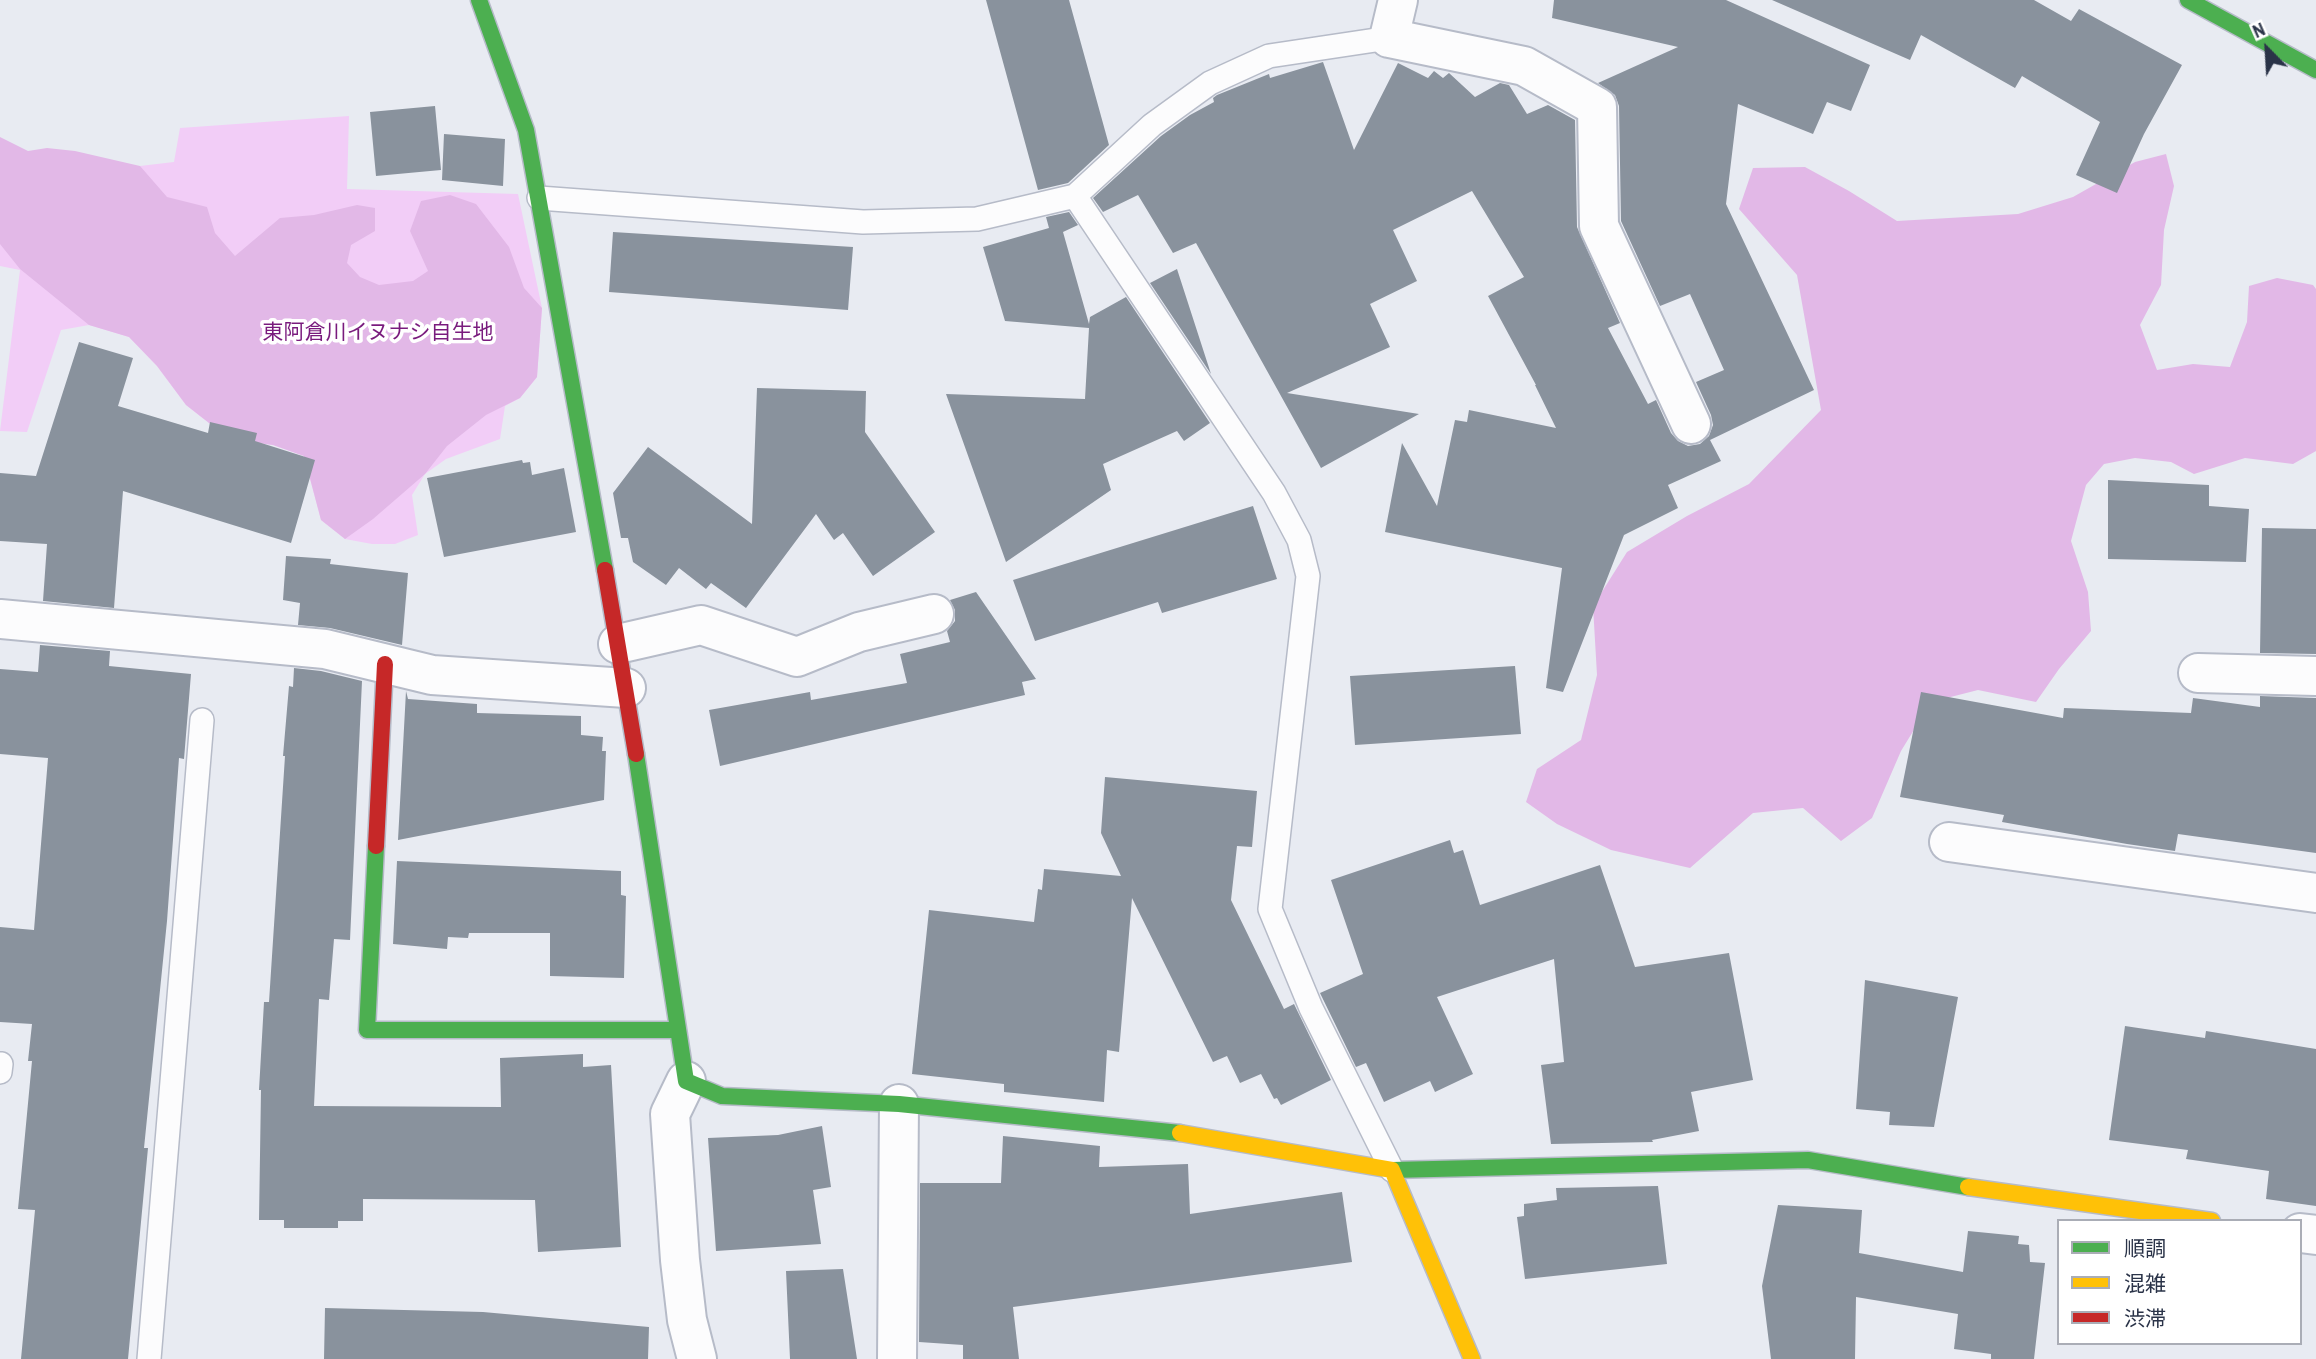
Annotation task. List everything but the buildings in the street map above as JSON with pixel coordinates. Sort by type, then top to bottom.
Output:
[{"type":"street","points":[[479,0],[526,130],[618,644],[686,1081],[670,1114],[680,1259],[687,1320],[697,1359]]},
{"type":"street","points":[[1398,0],[1389,38],[1524,66],[1597,107],[1599,226],[1691,424]]},
{"type":"street","points":[[2188,0],[2316,70]]},
{"type":"street","points":[[618,644],[701,625],[797,656],[859,632],[934,614]]},
{"type":"street","points":[[0,619],[325,649],[432,675],[625,688]]},
{"type":"street","points":[[386,664],[367,1031],[678,1030]]},
{"type":"street","points":[[2198,673],[2316,676]]},
{"type":"street","points":[[1949,842],[2316,893]]},
{"type":"street","points":[[686,1081],[722,1097],[899,1104],[1164,1130],[1392,1170],[1808,1160],[1997,1192],[2197,1219]]},
{"type":"street","points":[[897,1359],[899,1104]]},
{"type":"street","points":[[1392,1170],[1472,1359]]},
{"type":"lane","points":[[538,198],[863,222],[977,219],[1075,196],[1152,125],[1210,83],[1269,57],[1389,38]]},
{"type":"lane","points":[[1075,196],[1275,493],[1299,540],[1308,576],[1270,909],[1311,1008],[1392,1170]]},
{"type":"lane","points":[[149,1359],[202,720]]},
{"type":"lane","points":[[0,1072],[1,1064]]},
{"type":"green space","name":"東阿倉川イヌナシ自生地","points":[[349,116],[347,189],[518,194],[542,308],[537,377],[520,398],[505,406],[500,439],[446,459],[425,474],[412,495],[418,535],[395,544],[372,544],[345,539],[321,520],[304,456],[273,445],[244,441],[209,423],[186,405],[157,366],[129,337],[89,325],[61,330],[27,432],[0,431],[20,270],[0,266],[0,159],[140,166],[174,162],[180,128]]},
{"type":"green space","name":"東阿倉川イヌナシ自生地","points":[[0,137],[28,151],[47,148],[75,151],[140,166],[167,197],[207,207],[215,233],[235,256],[280,218],[314,215],[357,205],[375,208],[375,231],[351,245],[347,263],[360,277],[379,285],[413,281],[428,271],[410,231],[421,201],[450,195],[476,204],[509,247],[524,288],[542,308],[537,377],[520,398],[486,415],[447,446],[425,474],[373,519],[345,539],[321,520],[304,456],[273,445],[244,441],[209,423],[186,405],[157,366],[129,337],[89,325],[20,269],[0,244]]},
{"type":"green space","points":[[2166,154],[2174,186],[2164,230],[2161,285],[2140,325],[2157,370],[2193,364],[2230,367],[2247,322],[2249,286],[2277,278],[2313,285],[2316,289],[2316,451],[2293,464],[2245,458],[2194,474],[2171,462],[2135,458],[2104,464],[2086,485],[2071,541],[2088,592],[2091,631],[2036,702],[1978,690],[1931,702],[1901,751],[1872,818],[1841,841],[1803,808],[1753,813],[1690,868],[1611,850],[1557,824],[1526,802],[1537,769],[1581,740],[1597,675],[1593,606],[1627,552],[1687,516],[1749,484],[1821,410],[1797,275],[1739,209],[1753,168],[1805,167],[1897,221],[2018,214],[2073,197],[2135,162]]},
{"type":"traffic: fast","points":[[479,0],[526,130],[605,570]]},
{"type":"traffic: fast","points":[[2188,0],[2316,70]]},
{"type":"traffic: fast","points":[[636,754],[686,1081],[722,1096],[899,1104],[1180,1133]]},
{"type":"traffic: fast","points":[[376,846],[367,1030],[678,1030]]},
{"type":"traffic: fast","points":[[1392,1170],[1808,1160],[1968,1187]]},
{"type":"traffic: slow","points":[[1180,1133],[1392,1170],[1472,1359]]},
{"type":"traffic: slow","points":[[1968,1187],[2198,1219]]},
{"type":"traffic: jam","points":[[605,570],[636,754]]},
{"type":"traffic: jam","points":[[376,846],[385,664]]}]
